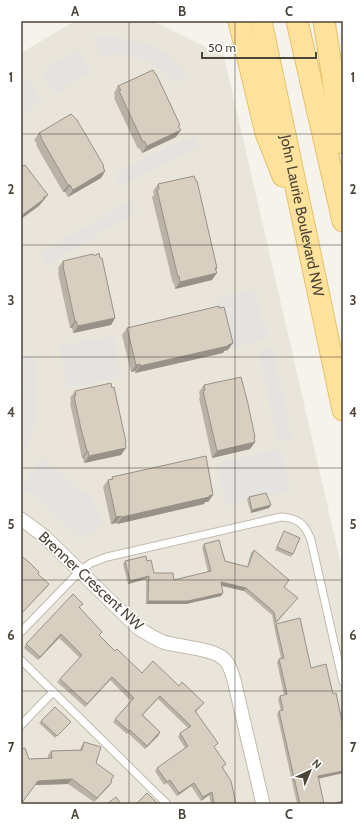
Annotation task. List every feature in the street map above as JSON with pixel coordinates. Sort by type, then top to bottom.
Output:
[{"type":"main road","points":[[239,21],[266,133],[304,226]]},
{"type":"main road","name":"John Laurie Boulevard NW","points":[[261,21],[343,410]]},
{"type":"main road","points":[[297,21],[343,221]]},
{"type":"main road","points":[[324,21],[343,143]]},
{"type":"street","name":"Brenner Crescent NW","points":[[21,519],[44,536],[138,628],[163,642],[215,653],[225,660],[230,667],[234,680],[264,804]]},
{"type":"lane","points":[[21,632],[80,571],[91,563],[106,557],[281,517],[293,518],[300,522],[308,531],[311,540],[343,682]]},
{"type":"lane","points":[[21,660],[167,804]]},
{"type":"lane","points":[[21,725],[53,692]]},
{"type":"shaded area","points":[[75,21],[153,21],[224,56],[343,573],[343,804],[21,804],[21,53]]},
{"type":"shaded area","points":[[107,37],[132,39],[156,48],[167,55],[187,74],[174,84],[161,70],[144,59],[122,54],[99,55],[95,38]]},
{"type":"shaded area","points":[[78,49],[92,71],[55,94],[41,72]]},
{"type":"shaded area","points":[[27,76],[43,101],[21,116],[21,80]]},
{"type":"shaded area","points":[[194,137],[198,147],[152,169],[122,186],[114,175],[167,147]]},
{"type":"shaded area","points":[[132,200],[138,211],[48,265],[41,253]]},
{"type":"shaded area","points":[[255,289],[268,339],[230,349],[216,299]]},
{"type":"shaded area","points":[[114,336],[120,377],[67,388],[60,345]]},
{"type":"shaded area","points":[[273,348],[292,439],[278,442],[259,351]]},
{"type":"shaded area","points":[[34,355],[38,391],[37,410],[34,428],[24,456],[21,455],[22,359]]},
{"type":"shaded area","points":[[280,449],[290,491],[226,506],[217,463]]},
{"type":"shaded area","points":[[41,459],[90,497],[103,522],[81,539],[46,505],[22,488]]},
{"type":"building","points":[[153,70],[180,125],[178,126],[181,130],[147,146],[144,141],[143,142],[118,86]]},
{"type":"building","points":[[71,114],[77,120],[104,166],[105,171],[73,190],[70,185],[68,185],[39,133]]},
{"type":"building","points":[[25,165],[48,195],[21,216],[21,167]]},
{"type":"building","points":[[194,176],[197,181],[217,273],[180,282],[157,190],[159,189],[158,184]]},
{"type":"building","points":[[99,253],[100,258],[102,258],[115,318],[78,326],[75,321],[63,261],[93,254],[94,256]]},
{"type":"building","points":[[219,306],[219,308],[224,307],[233,343],[228,346],[140,366],[140,364],[136,365],[127,328]]},
{"type":"building","points":[[241,377],[255,442],[217,451],[203,391],[205,390],[204,385]]},
{"type":"building","points":[[111,383],[112,388],[114,387],[126,448],[89,456],[81,429],[74,396],[76,396],[75,391]]},
{"type":"building","points":[[206,456],[213,495],[122,517],[116,517],[108,480],[113,479],[112,477]]},
{"type":"building","points":[[266,493],[271,505],[252,510],[249,497]]},
{"type":"building","points":[[284,531],[300,538],[293,554],[277,547]]},
{"type":"building","points":[[219,540],[225,561],[248,567],[254,550],[289,580],[284,587],[298,598],[276,622],[274,612],[246,588],[221,582],[223,593],[188,601],[148,601],[149,576],[130,581],[125,561],[146,556],[147,561],[151,560],[154,573],[173,573],[174,580],[211,571],[204,544]]},
{"type":"building","points":[[21,556],[39,572],[38,574],[49,584],[21,614]]},
{"type":"building","points":[[73,594],[83,604],[79,607],[102,632],[99,635],[115,651],[117,649],[142,673],[153,661],[179,686],[182,682],[204,703],[195,711],[218,743],[214,747],[226,764],[222,767],[231,781],[236,804],[214,804],[212,792],[203,797],[194,783],[179,793],[170,780],[167,782],[157,768],[188,746],[180,733],[191,726],[160,696],[142,715],[160,732],[147,746],[130,730],[129,731],[115,719],[134,698],[112,677],[87,704],[60,679],[82,655],[61,634],[40,657],[26,644]]},
{"type":"building","points":[[300,618],[311,668],[326,664],[333,694],[336,693],[343,726],[343,771],[318,776],[324,804],[300,804],[279,711],[283,710],[280,696],[287,694],[279,659],[284,658],[276,624]]},
{"type":"building","points":[[55,707],[71,722],[57,736],[41,721]]},
{"type":"building","points":[[84,742],[101,747],[96,763],[114,776],[111,780],[112,782],[97,798],[72,779],[38,781],[21,804],[21,749],[25,748],[29,759],[52,758],[51,751],[82,750]]},
{"type":"building","points":[[147,793],[158,804],[136,804]]},
{"type":"building","points":[[116,797],[121,804],[107,804]]},
{"type":"building","points":[[343,801],[343,804],[331,804]]}]
